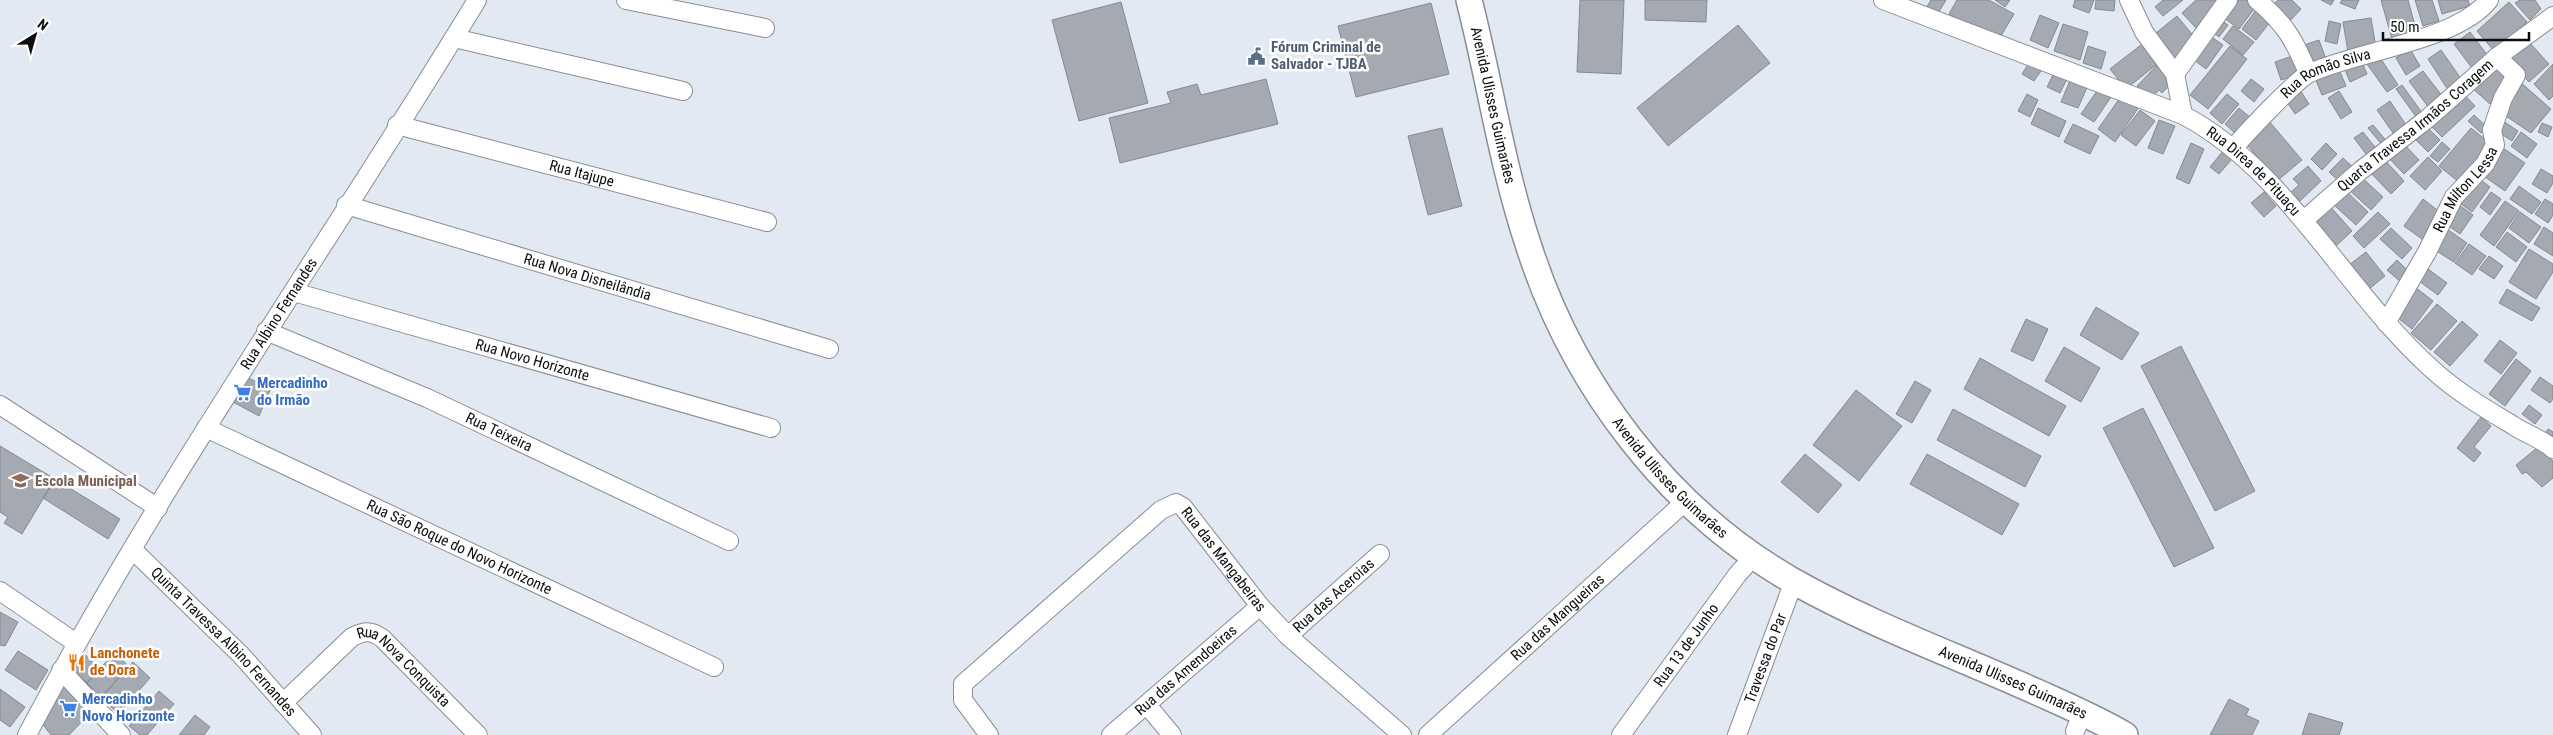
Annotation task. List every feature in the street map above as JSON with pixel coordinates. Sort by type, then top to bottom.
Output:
[{"type":"main road","name":"Avenida Ulisses Guimarães","points":[[1469,0],[1518,211],[1544,286],[1572,350],[1601,398],[1641,451],[1686,500],[1754,556],[1794,581],[1880,631],[2079,722],[2125,735]]},
{"type":"street","name":"Rua Albino Fernandes","points":[[27,735],[76,643],[206,428],[266,331],[294,292],[346,205],[454,38],[476,0]]},
{"type":"street","points":[[626,0],[709,8],[765,28]]},
{"type":"street","name":"Rua Direa de Pituaçu","points":[[1883,0],[2183,115],[2208,128],[2234,148],[2304,220],[2386,323],[2433,370],[2470,398],[2553,449]]},
{"type":"street","points":[[2129,0],[2144,32],[2175,74],[2183,115]]},
{"type":"street","points":[[2175,74],[2228,0]]},
{"type":"street","points":[[2257,0],[2291,35],[2308,73]]},
{"type":"street","name":"Rua Romão Silva","points":[[2234,148],[2308,73],[2440,31],[2478,12],[2489,0]]},
{"type":"street","name":"Quarta Travessa Irmãos Coragem","points":[[2304,220],[2360,170],[2427,119],[2497,57],[2553,16]]},
{"type":"street","points":[[454,38],[683,91]]},
{"type":"street","name":"Rua Milton Lessa","points":[[2386,323],[2427,252],[2454,197],[2485,164],[2495,145],[2492,130],[2503,98],[2516,75],[2497,57]]},
{"type":"street","name":"Rua Itajupe","points":[[397,125],[768,222]]},
{"type":"street","name":"Rua Nova Disneilândia","points":[[346,205],[829,349]]},
{"type":"street","name":"Rua Novo Horizonte","points":[[294,292],[771,428]]},
{"type":"street","name":"Rua Teixeira","points":[[266,331],[426,398],[729,541]]},
{"type":"street","points":[[0,405],[158,508]]},
{"type":"street","name":"Rua São Roque do Novo Horizonte","points":[[206,428],[714,667]]},
{"type":"street","name":"Rua das Mangueiras","points":[[1428,735],[1686,500]]},
{"type":"street","name":"Rua das Mangabeiras","points":[[989,735],[963,700],[961,690],[968,678],[1171,503],[1183,507],[1260,606],[1288,636],[1402,735]]},
{"type":"street","name":"Quinta Travessa Albino Fernandes","points":[[133,550],[241,655],[312,735]]},
{"type":"street","name":"Rua das Aceroias","points":[[1288,636],[1380,554]]},
{"type":"street","name":"Rua 13 de Junho","points":[[1621,735],[1737,575],[1754,556]]},
{"type":"street","name":"Travessa do Par","points":[[1737,735],[1794,581]]},
{"type":"street","points":[[0,591],[76,643]]},
{"type":"street","name":"Rua das Amendoeiras","points":[[1111,735],[1260,606]]},
{"type":"street","name":"Rua Nova Conquista","points":[[283,703],[352,637],[363,631],[374,633],[382,638],[478,735]]},
{"type":"street","points":[[61,670],[122,735]]},
{"type":"street","points":[[1147,705],[1172,735]]},
{"type":"building","points":[[1580,0],[1624,0],[1621,74],[1577,72]]},
{"type":"building","points":[[1645,0],[1707,0],[1706,22],[1645,20]]},
{"type":"building","points":[[1931,0],[1946,0],[1937,15],[1926,8]]},
{"type":"building","points":[[1957,0],[1989,0],[2014,14],[1998,41],[1949,14]]},
{"type":"building","points":[[1995,0],[2010,0],[2005,7]]},
{"type":"building","points":[[2075,0],[2094,0],[2089,13],[2073,7]]},
{"type":"building","points":[[2096,0],[2115,0],[2114,11],[2095,9]]},
{"type":"building","points":[[2163,0],[2183,0],[2163,16],[2155,7]]},
{"type":"building","points":[[2196,0],[2218,0],[2197,29],[2182,13]]},
{"type":"building","points":[[2232,0],[2251,0],[2257,5],[2239,29],[2220,15]]},
{"type":"building","points":[[2278,0],[2292,0],[2301,9],[2288,23],[2271,7]]},
{"type":"building","points":[[2321,0],[2334,0],[2331,5]]},
{"type":"building","points":[[2342,0],[2359,0],[2355,9],[2340,3]]},
{"type":"building","points":[[2381,0],[2408,0],[2417,33],[2392,39]]},
{"type":"building","points":[[2415,0],[2432,0],[2439,21],[2423,26]]},
{"type":"building","points":[[2438,0],[2468,0],[2470,6],[2442,14]]},
{"type":"building","points":[[2520,0],[2535,0],[2541,9],[2530,20],[2515,3]]},
{"type":"building","points":[[1121,2],[1148,103],[1079,121],[1052,20]]},
{"type":"building","points":[[2509,2],[2527,22],[2494,51],[2477,31]]},
{"type":"building","points":[[1431,3],[1449,74],[1356,97],[1338,26]]},
{"type":"building","points":[[2259,6],[2273,18],[2256,40],[2242,29]]},
{"type":"building","points":[[2040,15],[2059,23],[2048,48],[2030,40]]},
{"type":"building","points":[[2177,16],[2196,39],[2171,60],[2151,37]]},
{"type":"building","points":[[2218,18],[2228,25],[2219,37],[2209,29]]},
{"type":"building","points":[[2371,18],[2376,48],[2348,52],[2343,22]]},
{"type":"building","points":[[2329,21],[2341,24],[2337,44],[2325,41]]},
{"type":"building","points":[[2063,24],[2088,32],[2080,60],[2054,51]]},
{"type":"building","points":[[1738,25],[1770,63],[1668,146],[1637,108]]},
{"type":"building","points":[[2233,26],[2254,42],[2243,55],[2223,39]]},
{"type":"building","points":[[2470,32],[2488,56],[2472,68],[2454,44]]},
{"type":"building","points":[[2207,34],[2223,45],[2206,69],[2190,57]]},
{"type":"building","points":[[2319,40],[2327,62],[2312,68],[2304,45]]},
{"type":"building","points":[[2146,41],[2162,60],[2126,89],[2110,69]]},
{"type":"building","points":[[2528,41],[2549,64],[2529,82],[2508,59]]},
{"type":"building","points":[[2088,46],[2106,52],[2101,69],[2083,63]]},
{"type":"building","points":[[2230,46],[2247,59],[2208,109],[2190,95]]},
{"type":"building","points":[[2410,49],[2420,66],[2406,75],[2396,58]]},
{"type":"building","points":[[2441,50],[2464,83],[2450,93],[2428,59]]},
{"type":"building","points":[[2298,54],[2304,73],[2281,80],[2275,62]]},
{"type":"building","points":[[2379,56],[2398,85],[2387,92],[2367,64]]},
{"type":"building","points":[[2361,60],[2367,74],[2350,82],[2344,67]]},
{"type":"building","points":[[2495,61],[2514,77],[2490,104],[2471,87]]},
{"type":"building","points":[[2029,63],[2041,71],[2034,81],[2022,74]]},
{"type":"building","points":[[2159,63],[2176,79],[2162,93],[2159,90],[2150,99],[2137,86]]},
{"type":"building","points":[[2553,64],[2553,96],[2549,100],[2534,84]]},
{"type":"building","points":[[2338,67],[2346,86],[2322,95],[2314,75]]},
{"type":"building","points":[[2055,71],[2068,77],[2060,93],[2047,87]]},
{"type":"building","points":[[2423,71],[2443,97],[2429,108],[2409,81]]},
{"type":"building","points":[[2071,78],[2088,85],[2078,108],[2061,102]]},
{"type":"building","points":[[1266,79],[1278,124],[1120,163],[1109,118],[1171,103],[1167,92],[1197,84],[1201,95]]},
{"type":"building","points":[[2251,79],[2264,89],[2254,102],[2241,91]]},
{"type":"building","points":[[2519,81],[2551,109],[2531,133],[2503,114]]},
{"type":"building","points":[[2402,85],[2423,114],[2417,118],[2396,89]]},
{"type":"building","points":[[2099,88],[2111,97],[2094,122],[2081,114]]},
{"type":"building","points":[[2300,90],[2309,104],[2295,114],[2285,99]]},
{"type":"building","points":[[2339,91],[2352,112],[2341,119],[2328,98]]},
{"type":"building","points":[[2461,91],[2475,106],[2442,137],[2428,123]]},
{"type":"building","points":[[2027,94],[2038,100],[2030,117],[2018,111]]},
{"type":"building","points":[[2227,94],[2239,104],[2222,124],[2210,113]]},
{"type":"building","points":[[2122,95],[2139,107],[2115,142],[2098,129]]},
{"type":"building","points":[[2390,101],[2406,125],[2393,133],[2377,110]]},
{"type":"building","points":[[2038,108],[2066,121],[2059,137],[2031,124]]},
{"type":"building","points":[[2239,108],[2252,119],[2237,135],[2225,124]]},
{"type":"building","points":[[2140,110],[2155,121],[2136,146],[2121,135]]},
{"type":"building","points":[[2474,115],[2487,127],[2481,133],[2468,121]]},
{"type":"building","points":[[2159,120],[2175,126],[2163,154],[2148,148]]},
{"type":"building","points":[[2268,120],[2302,160],[2277,181],[2244,141]]},
{"type":"building","points":[[2503,121],[2518,131],[2512,141],[2497,131]]},
{"type":"building","points":[[2542,123],[2552,127],[2548,137],[2538,132]]},
{"type":"building","points":[[2073,124],[2099,136],[2090,154],[2064,142]]},
{"type":"building","points":[[2424,124],[2440,140],[2428,152],[2412,136]]},
{"type":"building","points":[[2373,125],[2389,144],[2384,147],[2368,128]]},
{"type":"building","points":[[1442,128],[1462,206],[1428,215],[1408,136]]},
{"type":"building","points":[[2471,128],[2492,145],[2460,183],[2439,166]]},
{"type":"building","points":[[2363,132],[2378,151],[2369,158],[2354,138]]},
{"type":"building","points":[[2521,132],[2537,144],[2527,158],[2511,146]]},
{"type":"building","points":[[2401,141],[2419,160],[2404,174],[2386,155]]},
{"type":"building","points":[[2442,142],[2450,149],[2438,162],[2430,156]]},
{"type":"building","points":[[2191,143],[2204,149],[2189,184],[2176,178]]},
{"type":"building","points":[[2326,143],[2337,154],[2322,170],[2311,159]]},
{"type":"building","points":[[2500,146],[2525,163],[2505,191],[2481,174]]},
{"type":"building","points":[[2223,151],[2232,159],[2219,174],[2210,167]]},
{"type":"building","points":[[2382,157],[2404,181],[2391,194],[2368,170]]},
{"type":"building","points":[[2428,157],[2442,171],[2425,190],[2410,176]]},
{"type":"building","points":[[2343,158],[2355,169],[2341,183],[2329,172]]},
{"type":"building","points":[[2308,166],[2321,181],[2300,201],[2291,192],[2299,185],[2293,179]]},
{"type":"building","points":[[2541,169],[2553,176],[2553,183],[2547,193],[2532,184]]},
{"type":"building","points":[[2359,175],[2383,197],[2371,210],[2347,188]]},
{"type":"building","points":[[2475,176],[2490,187],[2472,212],[2457,201]]},
{"type":"building","points":[[2519,186],[2541,202],[2532,214],[2510,199]]},
{"type":"building","points":[[2346,191],[2368,212],[2356,225],[2333,204]]},
{"type":"building","points":[[2264,192],[2276,206],[2264,217],[2251,203]]},
{"type":"building","points":[[2491,192],[2501,199],[2490,215],[2480,207]]},
{"type":"building","points":[[2423,199],[2445,216],[2426,242],[2404,226]]},
{"type":"building","points":[[2545,199],[2553,204],[2553,215],[2548,223],[2535,214]]},
{"type":"building","points":[[2505,201],[2519,211],[2494,246],[2480,235]]},
{"type":"building","points":[[2456,203],[2473,215],[2460,234],[2443,222]]},
{"type":"building","points":[[2328,204],[2352,231],[2335,247],[2310,219]]},
{"type":"building","points":[[2378,212],[2390,224],[2364,248],[2353,236]]},
{"type":"building","points":[[2520,212],[2541,227],[2529,243],[2509,228]]},
{"type":"building","points":[[2444,227],[2467,243],[2454,262],[2435,250]]},
{"type":"building","points":[[2544,227],[2553,233],[2553,256],[2534,244]]},
{"type":"building","points":[[2391,228],[2412,248],[2402,259],[2380,239]]},
{"type":"building","points":[[2507,232],[2527,247],[2516,262],[2496,247]]},
{"type":"building","points":[[2469,244],[2486,256],[2472,275],[2455,263]]},
{"type":"building","points":[[2529,249],[2553,264],[2553,272],[2536,299],[2509,282]]},
{"type":"building","points":[[2366,252],[2385,276],[2369,289],[2349,265]]},
{"type":"building","points":[[2489,256],[2503,266],[2494,279],[2479,269]]},
{"type":"building","points":[[2397,260],[2411,274],[2402,283],[2387,270]]},
{"type":"building","points":[[2424,266],[2447,283],[2438,295],[2415,278]]},
{"type":"building","points":[[2415,287],[2433,301],[2412,329],[2394,315]]},
{"type":"building","points":[[2507,289],[2540,308],[2532,321],[2499,303]]},
{"type":"building","points":[[2437,304],[2457,321],[2431,350],[2411,333]]},
{"type":"building","points":[[2096,307],[2139,333],[2122,360],[2080,335]]},
{"type":"building","points":[[2026,319],[2048,329],[2033,361],[2011,351]]},
{"type":"building","points":[[2462,321],[2478,335],[2450,366],[2434,352]]},
{"type":"building","points":[[2500,340],[2517,353],[2501,374],[2484,361]]},
{"type":"building","points":[[2181,346],[2255,491],[2215,511],[2141,366]]},
{"type":"building","points":[[2064,347],[2100,368],[2081,402],[2045,381]]},
{"type":"building","points":[[1980,358],[2066,406],[2049,436],[1964,389]]},
{"type":"building","points":[[2516,359],[2531,371],[2505,406],[2489,394]]},
{"type":"building","points":[[2540,377],[2553,386],[2553,399],[2550,403],[2531,390]]},
{"type":"building","points":[[248,378],[271,388],[259,416],[233,402]]},
{"type":"building","points":[[1915,381],[1931,390],[1912,423],[1896,414]]},
{"type":"building","points":[[1856,390],[1902,426],[1859,481],[1813,445]]},
{"type":"building","points":[[2529,405],[2542,415],[2535,424],[2522,414]]},
{"type":"building","points":[[2143,408],[2214,548],[2174,567],[2103,428]]},
{"type":"building","points":[[1953,409],[2041,456],[2025,487],[1937,440]]},
{"type":"building","points":[[2481,417],[2491,426],[2474,447],[2481,453],[2474,462],[2457,448]]},
{"type":"building","points":[[2548,429],[2553,432],[2553,441],[2544,435]]},
{"type":"building","points":[[0,446],[55,479],[22,534],[4,523],[8,517],[0,512]]},
{"type":"building","points":[[2537,448],[2553,461],[2553,478],[2542,487],[2526,472],[2522,474],[2516,465]]},
{"type":"building","points":[[1805,454],[1842,485],[1818,513],[1781,482]]},
{"type":"building","points":[[1927,454],[2019,504],[2002,535],[1910,484]]},
{"type":"building","points":[[55,479],[120,519],[108,539],[43,498]]},
{"type":"building","points":[[0,612],[18,622],[5,646],[0,645]]},
{"type":"building","points":[[79,649],[100,669],[87,683],[68,663]]},
{"type":"building","points":[[18,651],[48,670],[36,690],[5,670]]},
{"type":"building","points":[[115,652],[129,667],[101,697],[87,683]]},
{"type":"building","points":[[133,662],[150,678],[118,714],[101,697]]},
{"type":"building","points":[[63,684],[89,714],[69,735],[51,735],[40,721]]},
{"type":"building","points":[[0,689],[25,707],[10,727],[0,720]]},
{"type":"building","points":[[159,691],[174,704],[147,735],[140,735],[129,726]]},
{"type":"building","points":[[2229,699],[2249,709],[2246,715],[2259,721],[2252,735],[2210,735]]},
{"type":"building","points":[[2309,713],[2343,723],[2339,735],[2302,735]]},
{"type":"building","points":[[195,715],[210,727],[204,735],[179,735]]},
{"type":"place","name":"Fórum Criminal de Salvador - TJBA","points":[[1257,56]]},
{"type":"place","name":"Mercadinho do Irmão","points":[[243,392]]},
{"type":"place","name":"Escola Municipal","points":[[21,481]]},
{"type":"place","name":"Lanchonete de Dora","points":[[76,662]]},
{"type":"place","name":"Mercadinho Novo Horizonte","points":[[68,708]]}]
